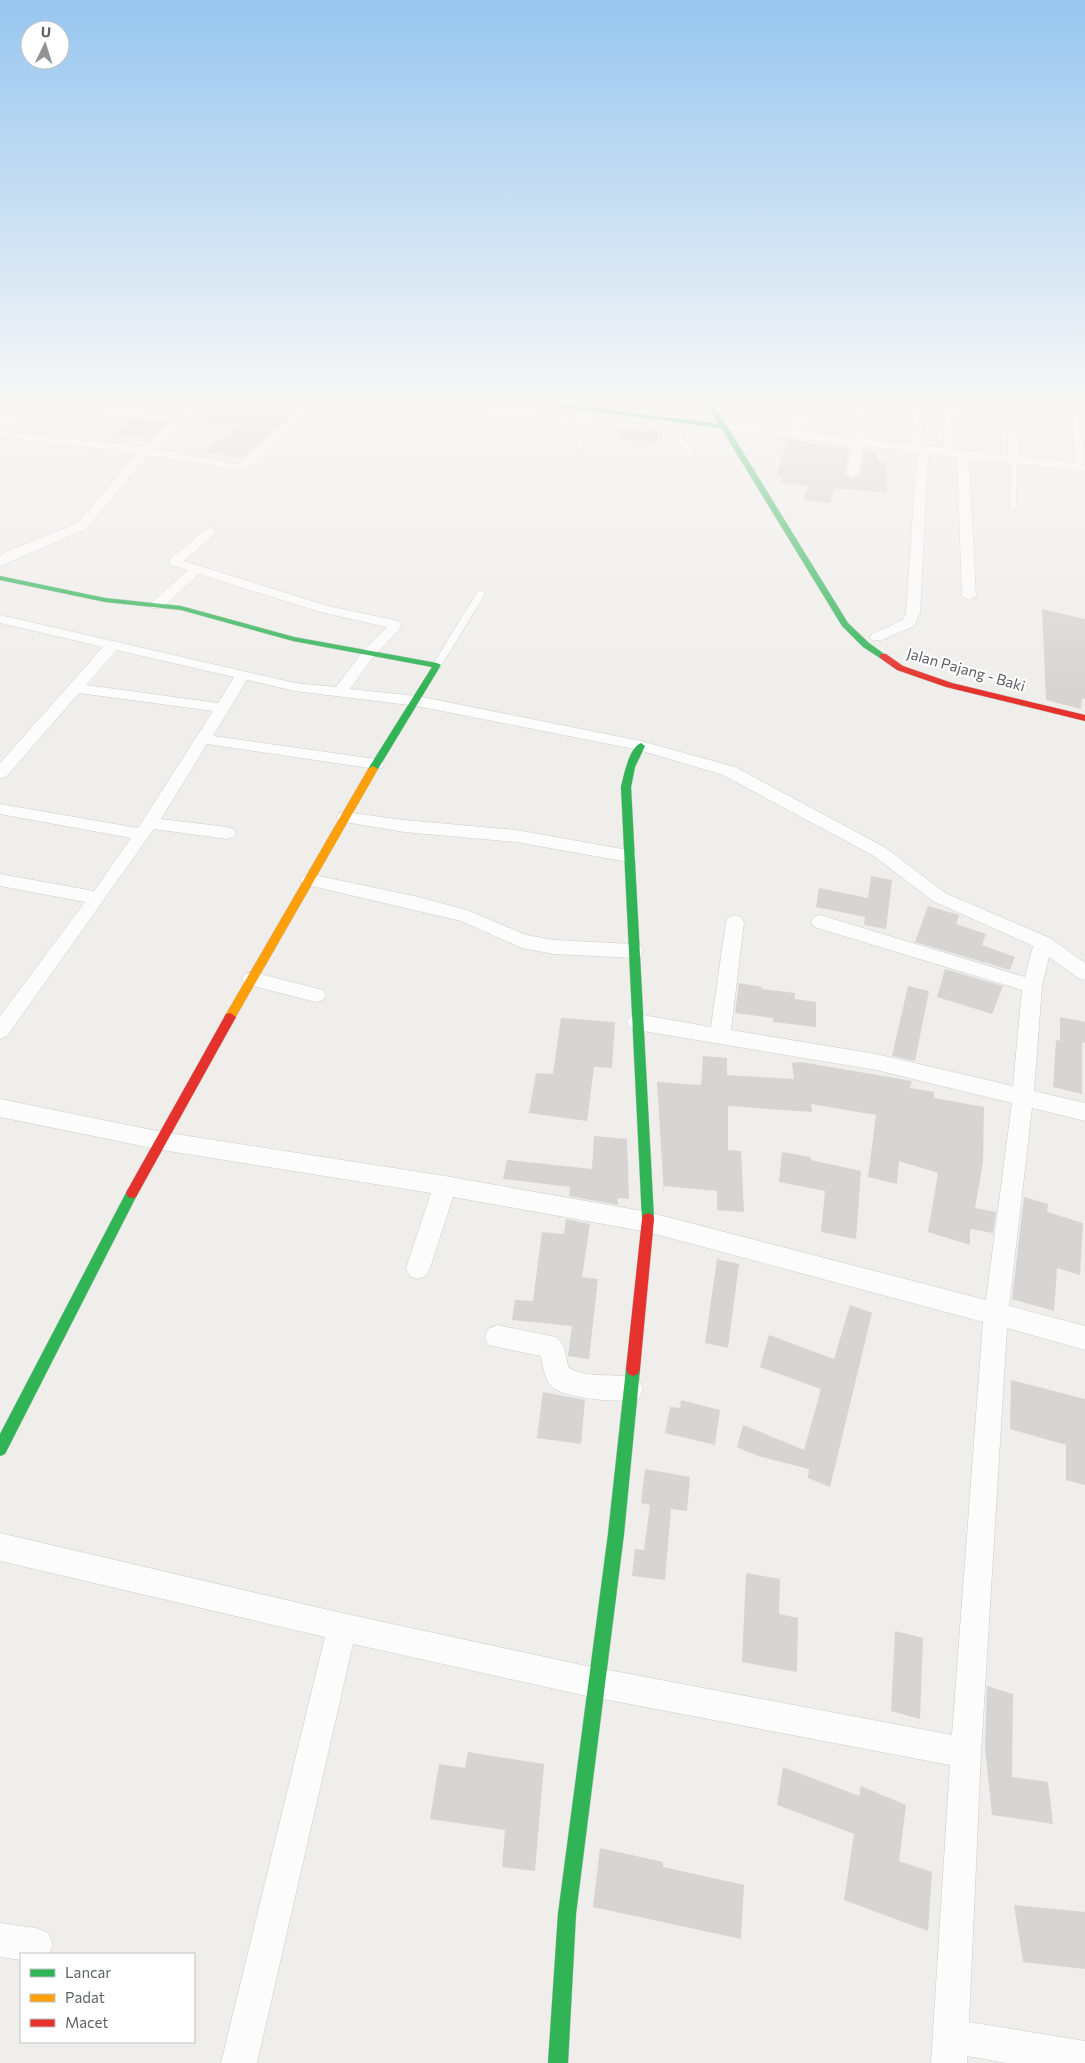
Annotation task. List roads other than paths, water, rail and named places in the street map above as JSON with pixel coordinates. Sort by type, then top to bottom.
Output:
[{"type":"street","points":[[0,562],[82,526],[107,496]]},
{"type":"street","name":"Jalan Pajang - Baki","points":[[768,496],[845,624],[866,645],[889,662],[949,685],[1085,718]]},
{"type":"street","points":[[877,637],[909,623],[913,613],[917,496]]},
{"type":"street","points":[[965,496],[969,596]]},
{"type":"street","points":[[210,532],[174,561],[196,570],[255,586],[325,609],[394,624],[394,628],[370,653],[340,693]]},
{"type":"street","points":[[157,605],[196,570]]},
{"type":"street","points":[[0,578],[68,594],[189,610],[293,639],[437,665],[417,701],[376,764],[252,979],[51,1343],[0,1449]]},
{"type":"street","points":[[0,619],[295,687],[417,701],[641,746],[729,770],[880,852],[939,897],[1042,943],[1085,973]]},
{"type":"street","points":[[0,773],[114,644]]},
{"type":"street","points":[[0,1031],[98,898],[146,829],[243,675]]},
{"type":"street","points":[[75,688],[222,708]]},
{"type":"street","points":[[204,739],[376,764]]},
{"type":"street","points":[[558,2063],[567,1914],[616,1534],[648,1222],[628,856],[626,786],[630,767],[641,746]]},
{"type":"street","points":[[0,808],[146,829],[227,833]]},
{"type":"street","points":[[345,817],[404,826],[516,836],[628,856]]},
{"type":"street","points":[[0,880],[98,898]]},
{"type":"street","points":[[309,880],[414,902],[467,916],[522,941],[554,947],[634,951]]},
{"type":"street","points":[[720,1034],[735,922]]},
{"type":"street","points":[[820,922],[1032,986]]},
{"type":"street","points":[[1042,943],[1032,986],[1023,1097],[996,1313],[966,1753],[950,2049],[1085,2059]]},
{"type":"street","points":[[252,979],[316,995]]},
{"type":"street","points":[[637,1022],[720,1034],[876,1062],[1085,1112]]},
{"type":"street","points":[[0,1108],[162,1141],[445,1186],[648,1222],[1085,1338]]},
{"type":"street","points":[[418,1268],[445,1186]]},
{"type":"street","points":[[497,1338],[547,1345],[553,1350],[555,1367],[560,1376],[569,1382],[630,1388]]},
{"type":"street","points":[[0,1547],[342,1627],[597,1682],[966,1753]]},
{"type":"street","points":[[239,2063],[342,1627]]},
{"type":"street","points":[[0,1940],[36,1946]]},
{"type":"lane","points":[[1013,496],[1013,506]]},
{"type":"lane","points":[[437,665],[480,595]]}]
